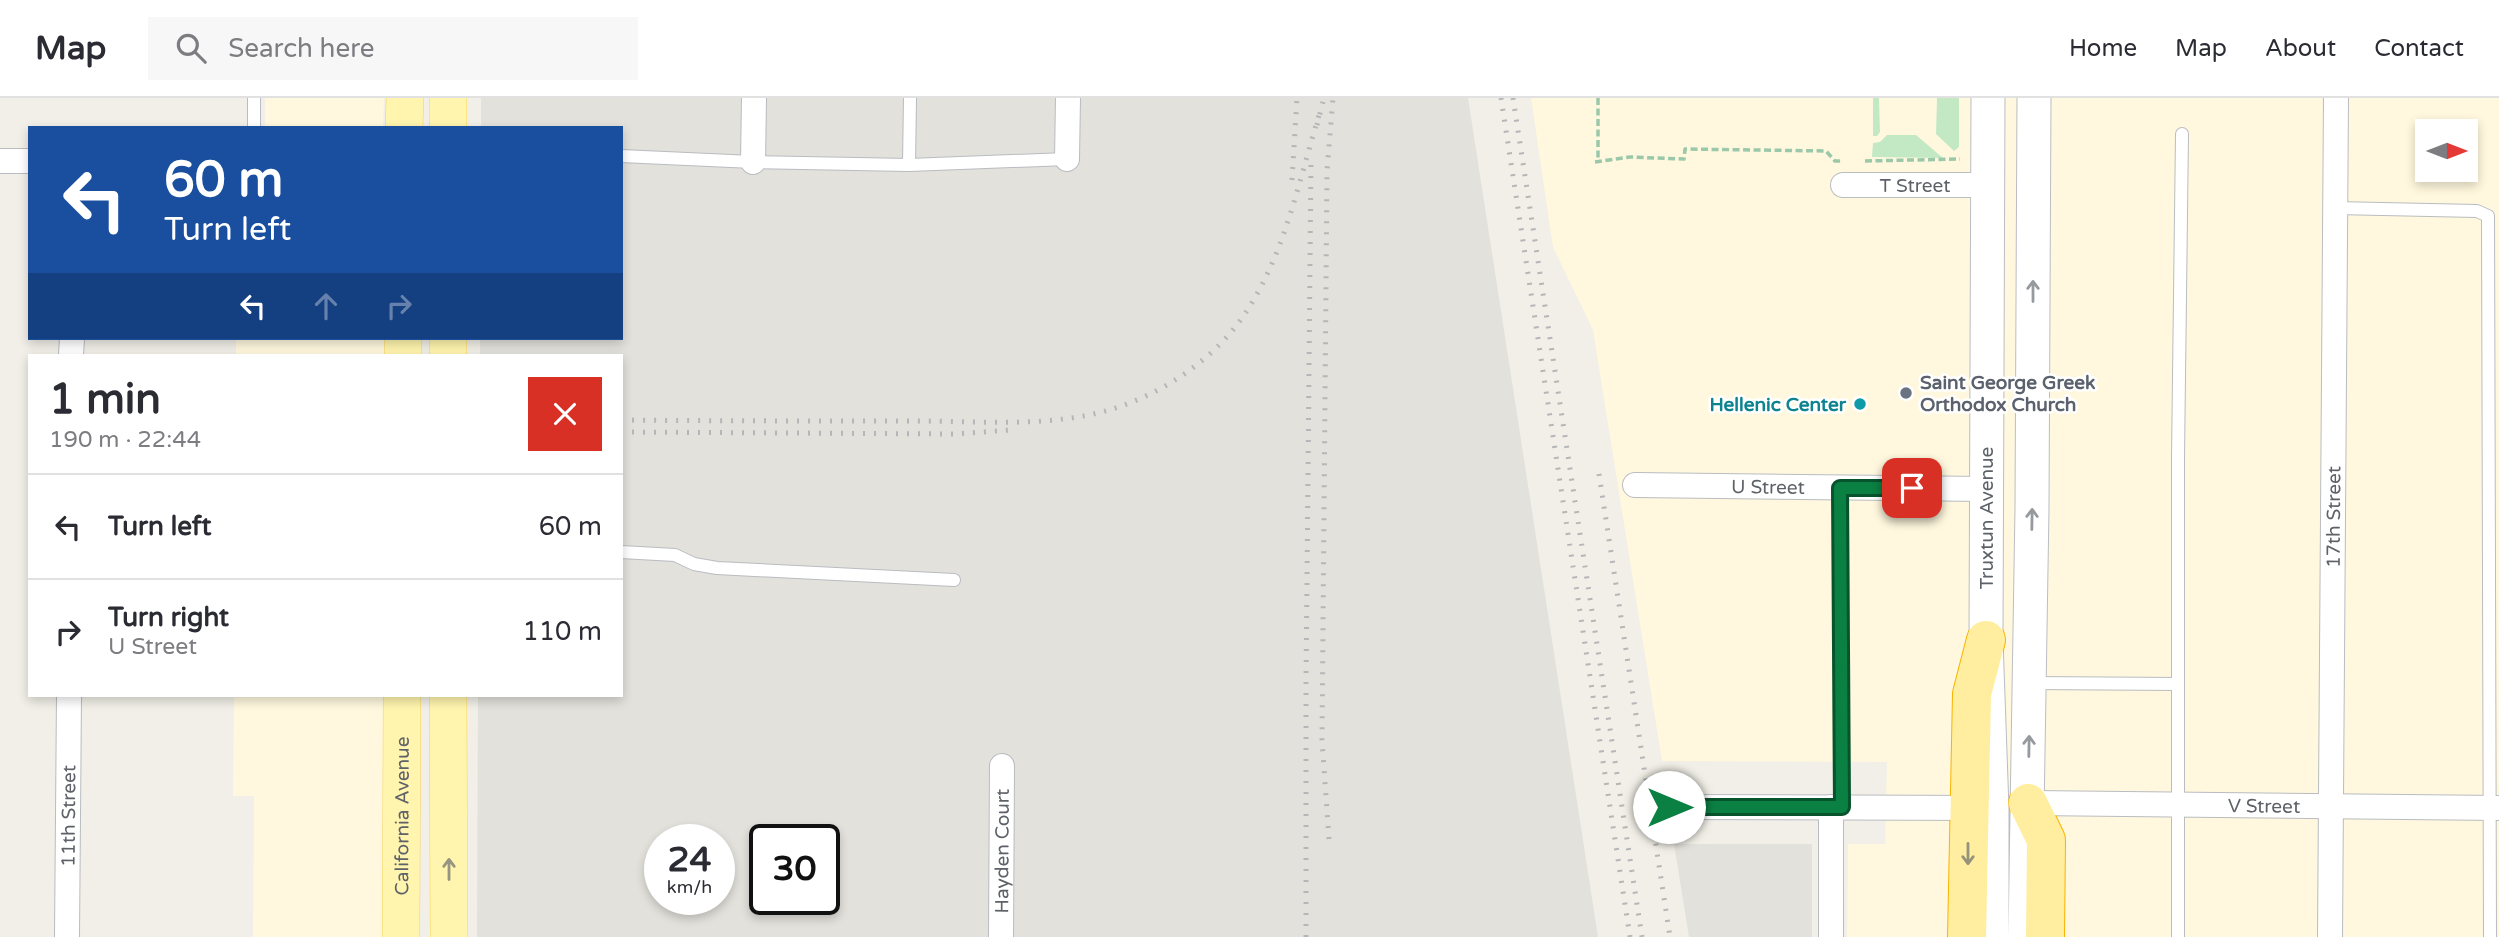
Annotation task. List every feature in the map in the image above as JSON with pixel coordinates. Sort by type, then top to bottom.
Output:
[{"type":"highway","points":[[1967,937],[1996,806],[1972,694],[1986,640]]},
{"type":"highway","points":[[1996,806],[2046,840],[2045,937]]},
{"type":"main road","points":[[404,126],[405,98]]},
{"type":"main road","points":[[448,98],[448,126]]},
{"type":"main road","name":"Truxtun Avenue","points":[[1986,640],[1988,98]]},
{"type":"main road","points":[[1992,937],[1996,806],[2029,683],[2034,98]]},
{"type":"main road","points":[[1986,640],[2001,677],[2006,771],[2011,784],[1996,806],[2025,937]]},
{"type":"main road","name":"California Avenue","points":[[401,937],[402,697]]},
{"type":"main road","points":[[448,697],[449,937]]},
{"type":"street","points":[[753,162],[754,98]]},
{"type":"street","points":[[1067,159],[1068,98]]},
{"type":"street","name":"17th Street","points":[[2330,937],[2336,98]]},
{"type":"street","points":[[0,161],[28,161]]},
{"type":"street","name":"T Street","points":[[1843,173],[1987,185]]},
{"type":"street","name":"U Street","points":[[1635,485],[1986,489]]},
{"type":"street","name":"11th Street","points":[[68,937],[69,697]]},
{"type":"street","name":"Hayden Court","points":[[1001,937],[1002,766]]},
{"type":"street","name":"V Street","points":[[1669,807],[2331,805],[2495,808]]},
{"type":"street","points":[[1831,937],[1836,807]]},
{"type":"lane","points":[[254,98],[254,126]]},
{"type":"lane","points":[[909,164],[910,98]]},
{"type":"lane","points":[[2178,937],[2178,471],[2182,134]]},
{"type":"lane","points":[[623,156],[753,162],[909,164],[1067,159]]},
{"type":"lane","points":[[2335,208],[2477,211],[2488,216],[2494,500],[2495,808],[2490,937]]},
{"type":"lane","points":[[1836,807],[1840,488]]},
{"type":"lane","points":[[623,551],[675,555],[694,564],[717,568],[954,580]]},
{"type":"lane","points":[[2029,683],[2179,684]]},
{"type":"path","points":[[1598,98],[1597,162],[1630,157],[1684,159],[1685,149],[1826,151],[1843,173]]},
{"type":"path","points":[[1855,161],[1961,159]]},
{"type":"shaded area","points":[[265,98],[384,98],[383,126],[265,126]]},
{"type":"shaded area","points":[[481,98],[1468,98],[1598,937],[477,937],[478,697],[623,697],[623,354],[480,354],[480,340],[623,340],[623,126],[481,126]]},
{"type":"shaded area","points":[[1531,98],[2499,98],[2499,937],[1847,937],[1848,844],[1885,844],[1887,762],[1662,761],[1593,330],[1553,247]]},
{"type":"shaded area","points":[[236,340],[385,340],[385,354],[236,354]]},
{"type":"shaded area","points":[[234,697],[384,697],[383,937],[253,937],[254,796],[233,796]]},
{"type":"shaded area","points":[[1674,844],[1812,844],[1812,937],[1689,937]]},
{"type":"green space","points":[[1873,98],[1879,98],[1880,132],[1877,136],[1873,136]]},
{"type":"green space","points":[[1937,98],[1959,98],[1959,147],[1954,151],[1936,134]]},
{"type":"green space","points":[[1887,135],[1916,135],[1943,158],[1872,157],[1873,143],[1880,142]]},
{"type":"railway","points":[[1292,180],[1297,98]]},
{"type":"railway","points":[[1317,125],[1324,98]]},
{"type":"railway","points":[[1329,839],[1322,740],[1327,171],[1333,98]]},
{"type":"railway","points":[[1501,98],[1630,937]]},
{"type":"railway","points":[[1513,98],[1642,937]]},
{"type":"railway","points":[[623,420],[1037,421],[1085,416],[1128,404],[1183,375],[1215,349],[1242,318],[1257,295],[1279,246],[1319,115]]},
{"type":"railway","points":[[1306,937],[1311,160]]},
{"type":"railway","points":[[623,432],[954,434],[1011,430]]},
{"type":"railway","points":[[1599,474],[1670,937]]},
{"type":"place","name":"Saint George Greek Orthodox Church","points":[[1906,393]]},
{"type":"place","name":"Hellenic Center","points":[[1860,404]]},
{"type":"route","points":[[1669,807],[1842,807],[1840,488],[1912,488]]}]
